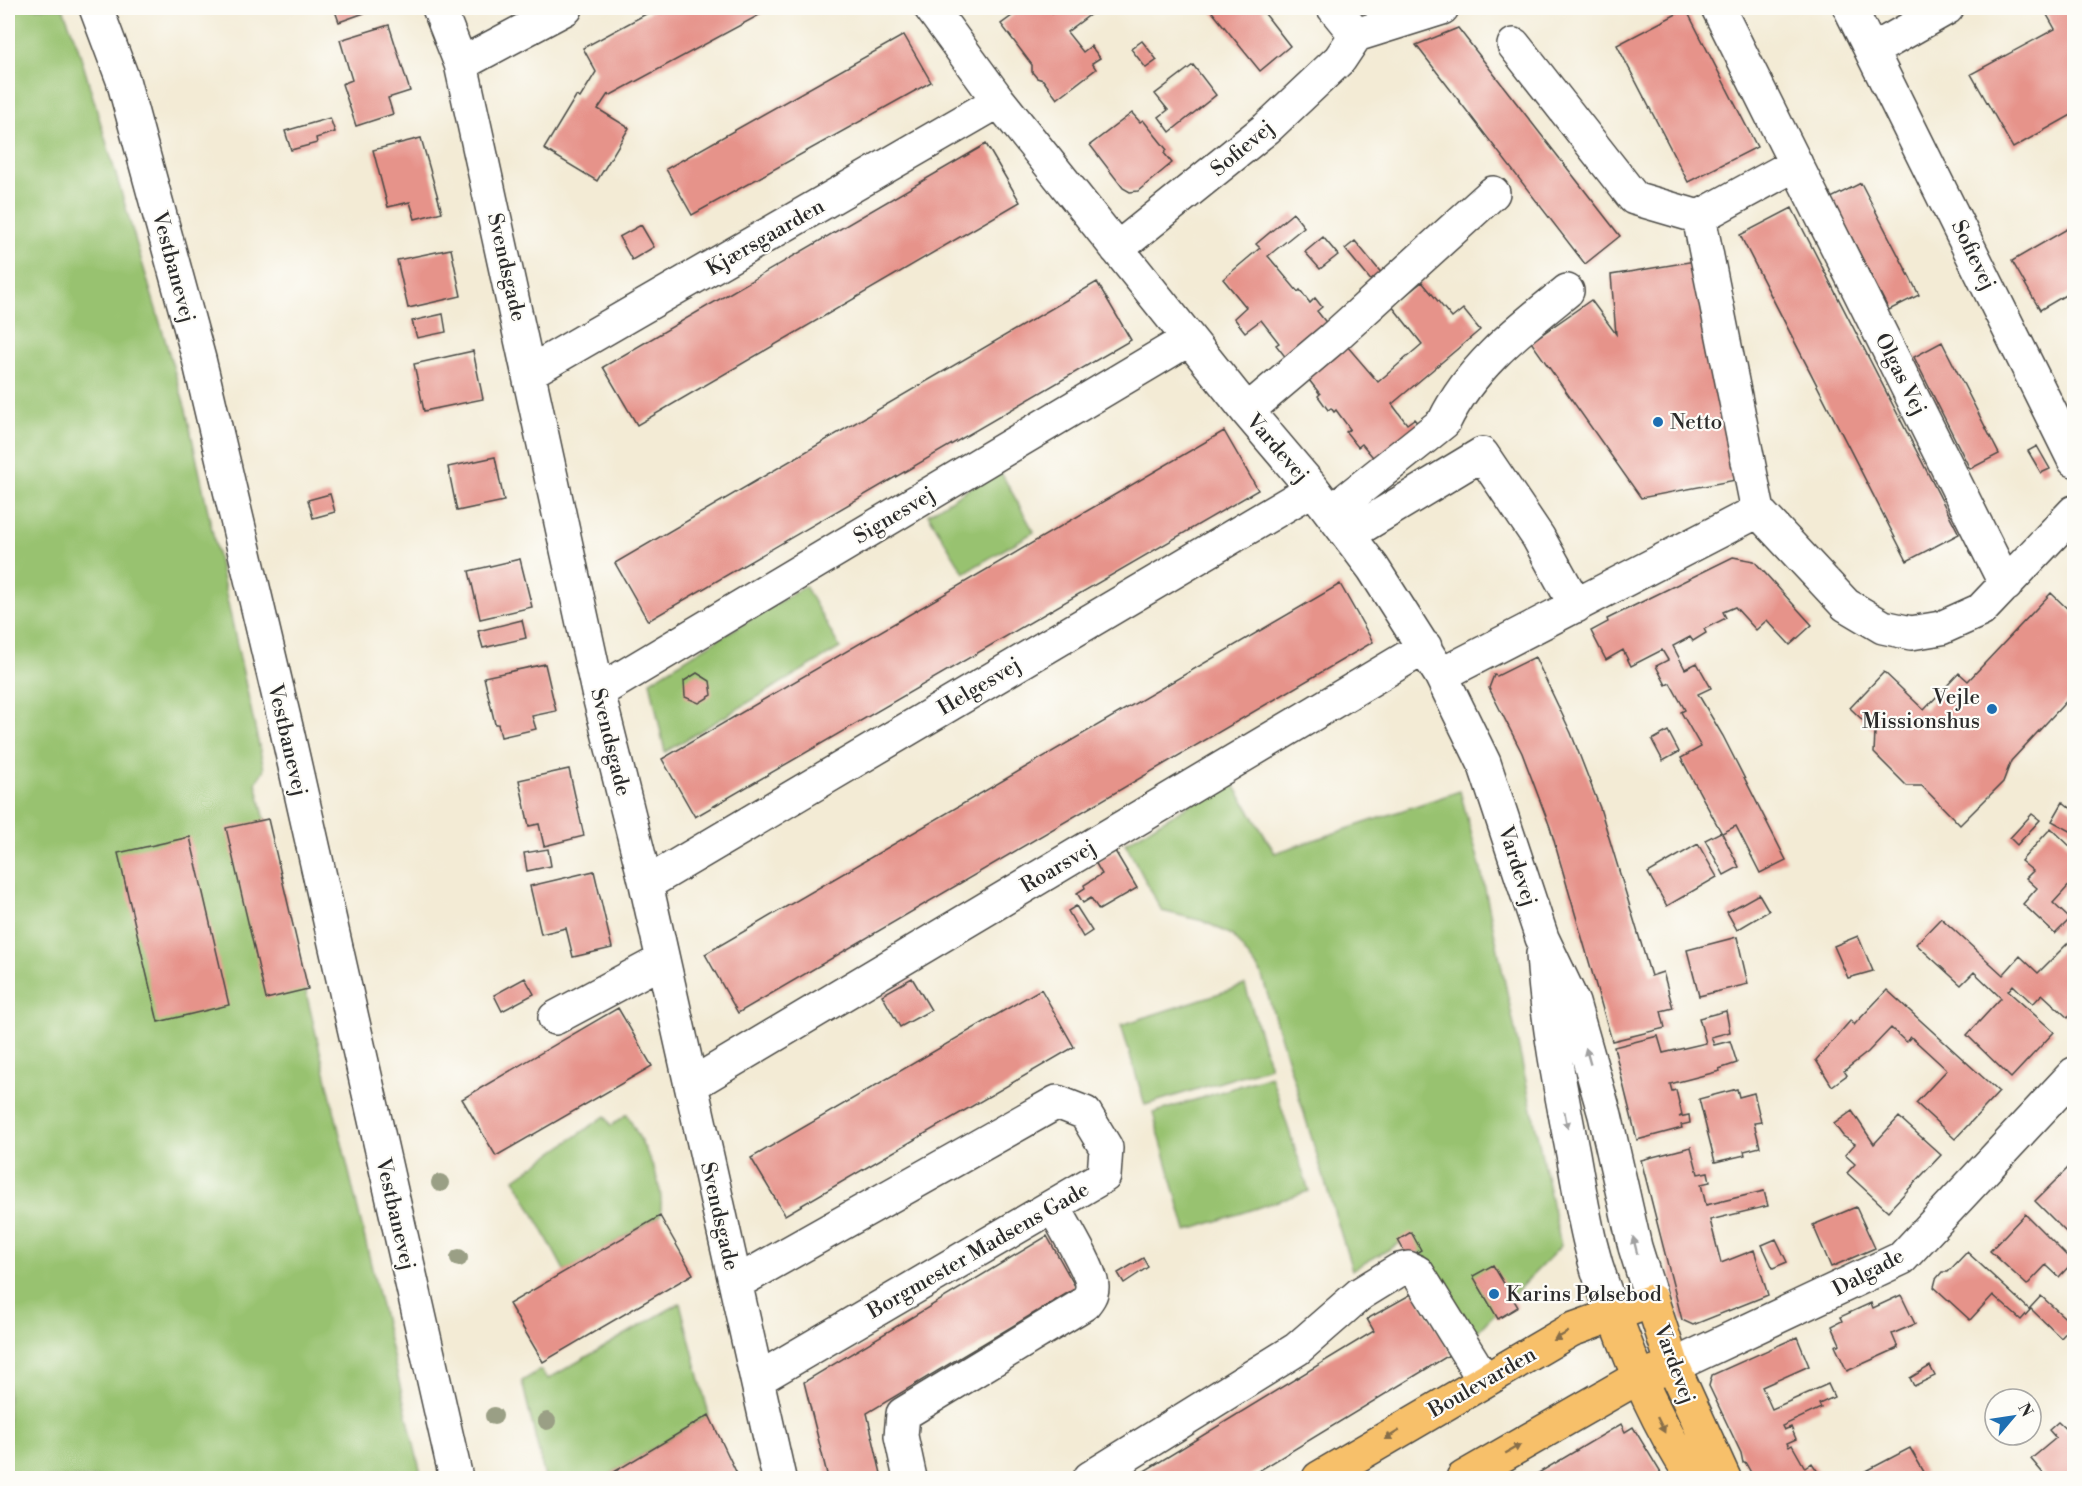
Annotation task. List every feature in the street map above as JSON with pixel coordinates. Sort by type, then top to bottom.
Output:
[{"type":"main road","name":"Boulevarden","points":[[1319,1479],[1571,1330],[1652,1301]]},
{"type":"main road","name":"Vardevej","points":[[1652,1301],[1672,1366],[1724,1479]]},
{"type":"main road","name":"Vardevej","points":[[1614,1313],[1637,1378],[1666,1435],[1693,1479]]},
{"type":"main road","points":[[1463,1479],[1637,1378],[1672,1366]]},
{"type":"street","name":"Vestbanevej","points":[[96,8],[123,81],[199,359],[287,732],[456,1479]]},
{"type":"street","name":"Svendsgade","points":[[439,8],[461,64],[598,692],[646,884],[779,1479]]},
{"type":"street","points":[[461,64],[566,8]]},
{"type":"street","name":"Vardevej","points":[[931,8],[999,101],[1246,411],[1331,512],[1433,661],[1484,763],[1542,938],[1573,1003],[1605,1115],[1635,1247],[1652,1301]]},
{"type":"street","points":[[1334,8],[1356,35],[1442,8]]},
{"type":"street","name":"Olgas Vej","points":[[1718,8],[2006,585]]},
{"type":"street","name":"Sofievej","points":[[1850,8],[1873,50],[2074,460]]},
{"type":"street","points":[[1873,50],[1947,8]]},
{"type":"street","name":"Sofievej","points":[[1117,249],[1267,128],[1340,59],[1356,35]]},
{"type":"street","points":[[1514,45],[1634,198],[1699,218],[1796,164]]},
{"type":"street","name":"Kjærsgaarden","points":[[530,372],[999,101]]},
{"type":"street","points":[[1246,411],[1332,339],[1493,193]]},
{"type":"street","points":[[1699,218],[1758,511],[1846,605],[1883,627],[1911,633],[1941,628],[1981,610],[2074,512]]},
{"type":"street","points":[[1331,512],[1444,422],[1452,407],[1495,351],[1567,291]]},
{"type":"street","name":"Signesvej","points":[[598,692],[1189,339]]},
{"type":"street","points":[[1331,512],[1482,454],[1538,537],[1576,606]]},
{"type":"street","points":[[1433,661],[1576,606],[1758,511]]},
{"type":"street","name":"Helgesvej","points":[[646,884],[1331,512]]},
{"type":"street","name":"Roarsvej","points":[[691,1085],[1433,661]]},
{"type":"street","name":"Vardevej","points":[[1542,938],[1546,1005],[1587,1228],[1598,1279],[1614,1313]]},
{"type":"street","points":[[555,1018],[663,960]]},
{"type":"street","name":"Dalgade","points":[[1672,1366],[1902,1258],[2074,1074]]},
{"type":"street","name":"Borgmester Madsens Gade","points":[[735,1283],[1057,1102],[1085,1113],[1106,1148],[1104,1176],[758,1379]]},
{"type":"street","points":[[910,1479],[901,1436],[903,1414],[1084,1304],[1089,1296],[1093,1286],[1089,1274],[1053,1206]]},
{"type":"street","points":[[1090,1479],[1298,1349],[1360,1294],[1399,1270],[1408,1268],[1417,1272],[1484,1380]]},
{"type":"green space","points":[[8,8],[63,8],[78,47],[186,410],[264,769],[256,783],[422,1478],[8,1478]]},
{"type":"green space","points":[[999,469],[1034,532],[964,573],[928,514]]},
{"type":"green space","points":[[805,586],[840,648],[665,752],[650,681]]},
{"type":"green space","points":[[1231,780],[1275,853],[1460,791],[1481,870],[1561,1246],[1469,1340],[1411,1237],[1352,1270],[1261,973],[1232,935],[1203,921],[1162,911],[1125,843]]},
{"type":"green space","points":[[1245,985],[1270,1067],[1145,1105],[1121,1025]]},
{"type":"green space","points":[[1271,1076],[1309,1191],[1186,1231],[1153,1113]]},
{"type":"green space","points":[[627,1114],[657,1177],[661,1203],[660,1216],[565,1272],[515,1179],[605,1116],[611,1126]]},
{"type":"green space","points":[[680,1303],[709,1415],[604,1478],[545,1478],[522,1381],[540,1370],[548,1379]]},
{"type":"building","points":[[334,8],[365,8],[367,12],[339,22]]},
{"type":"building","points":[[657,8],[772,8],[609,96],[608,94],[598,109],[629,128],[597,181],[544,149],[576,96],[580,98],[596,72],[583,48]]},
{"type":"building","points":[[1023,8],[1049,8],[1053,13],[1060,8],[1099,8],[1067,32],[1083,52],[1091,46],[1100,58],[1092,63],[1096,69],[1057,99],[1043,80],[1037,78],[1032,72],[1032,65],[1001,24]]},
{"type":"building","points":[[1209,8],[1267,8],[1262,10],[1290,46],[1260,71]]},
{"type":"building","points":[[2055,8],[2074,8],[2074,116],[2073,114],[2013,148],[1971,74],[2055,29],[2046,13]]},
{"type":"building","points":[[1686,9],[1757,147],[1688,182],[1617,45]]},
{"type":"building","points":[[389,25],[410,91],[388,98],[393,114],[356,126],[342,84],[352,80],[340,40]]},
{"type":"building","points":[[1458,28],[1620,236],[1585,264],[1416,45]]},
{"type":"building","points":[[904,35],[931,82],[692,215],[666,169]]},
{"type":"building","points":[[1142,41],[1157,60],[1146,68],[1131,49]]},
{"type":"building","points":[[1193,65],[1216,95],[1170,132],[1159,117],[1168,110],[1155,94]]},
{"type":"building","points":[[1132,113],[1140,122],[1143,120],[1167,150],[1164,153],[1172,163],[1138,191],[1130,192],[1123,188],[1090,145]]},
{"type":"building","points":[[330,118],[335,132],[316,138],[317,143],[291,150],[285,131]]},
{"type":"building","points":[[421,138],[442,212],[415,219],[410,202],[388,207],[373,150]]},
{"type":"building","points":[[986,144],[1020,202],[637,425],[603,367]]},
{"type":"building","points":[[1861,183],[1919,295],[1889,310],[1831,198]]},
{"type":"building","points":[[1792,208],[1959,534],[1907,561],[1740,235]]},
{"type":"building","points":[[1293,213],[1304,227],[1268,256],[1310,303],[1315,298],[1322,307],[1317,311],[1332,330],[1287,359],[1276,345],[1279,343],[1261,320],[1245,332],[1234,318],[1246,307],[1223,279],[1260,248],[1256,244]]},
{"type":"building","points":[[641,225],[654,247],[632,260],[619,237]]},
{"type":"building","points":[[2074,225],[2074,290],[2040,310],[2012,261]]},
{"type":"building","points":[[1323,237],[1338,255],[1320,269],[1305,252]]},
{"type":"building","points":[[1355,241],[1383,275],[1373,283],[1345,249]]},
{"type":"building","points":[[451,249],[461,296],[408,308],[397,260]]},
{"type":"building","name":"Netto","points":[[1695,261],[1741,479],[1641,498],[1531,342],[1591,300],[1616,334],[1611,275]]},
{"type":"building","points":[[1097,282],[1131,340],[648,621],[615,563]]},
{"type":"building","points":[[1422,282],[1452,318],[1463,309],[1480,330],[1392,404],[1407,424],[1414,419],[1422,428],[1377,462],[1362,444],[1358,447],[1346,432],[1350,429],[1336,410],[1334,412],[1331,408],[1328,410],[1318,396],[1320,394],[1302,371],[1341,339],[1378,382],[1422,344],[1392,306]]},
{"type":"building","points":[[443,314],[446,332],[417,338],[412,321]]},
{"type":"building","points":[[1942,342],[1999,454],[1970,469],[1914,357]]},
{"type":"building","points":[[473,351],[483,399],[424,411],[414,364]]},
{"type":"building","points":[[1224,431],[1258,490],[695,817],[662,759]]},
{"type":"building","points":[[2037,446],[2050,469],[2041,473],[2028,451]]},
{"type":"building","points":[[495,457],[504,501],[457,511],[448,467]]},
{"type":"building","points":[[330,494],[335,512],[313,518],[308,500]]},
{"type":"building","points":[[1733,557],[1754,561],[1812,625],[1790,645],[1767,620],[1756,630],[1735,607],[1723,612],[1726,618],[1704,629],[1706,633],[1693,641],[1690,637],[1673,646],[1685,669],[1697,663],[1711,688],[1698,694],[1723,736],[1786,860],[1760,873],[1736,826],[1722,833],[1739,867],[1724,875],[1705,840],[1721,832],[1681,758],[1701,747],[1681,712],[1685,710],[1670,683],[1666,685],[1656,666],[1668,660],[1662,650],[1631,666],[1623,650],[1606,660],[1591,631],[1608,622],[1607,619]]},
{"type":"building","points":[[520,559],[532,607],[480,619],[469,571]]},
{"type":"building","points":[[1340,584],[1373,642],[738,1013],[705,954]]},
{"type":"building","name":"Vejle Missionshus","points":[[2051,593],[2074,615],[2074,693],[2011,761],[2003,782],[1960,825],[1922,786],[1907,786],[1874,753],[1875,732],[1850,708],[1884,672],[1924,710],[1959,673],[1968,681]]},
{"type":"building","points":[[522,620],[526,638],[483,648],[478,631]]},
{"type":"building","points":[[1535,657],[1571,733],[1600,808],[1651,976],[1663,972],[1673,1008],[1661,1011],[1665,1028],[1612,1041],[1550,827],[1522,753],[1489,688],[1494,675],[1497,676]]},
{"type":"building","points":[[545,664],[556,711],[532,716],[536,729],[501,737],[498,724],[495,724],[484,677]]},
{"type":"building","points":[[697,673],[710,681],[712,695],[699,703],[685,697],[684,681]]},
{"type":"building","points":[[1668,731],[1679,752],[1663,761],[1652,740]]},
{"type":"building","points":[[569,769],[584,836],[544,846],[539,824],[529,826],[519,780]]},
{"type":"building","points":[[2063,802],[2074,811],[2074,833],[2052,821]]},
{"type":"building","points":[[2032,814],[2040,820],[2017,845],[2010,838]]},
{"type":"building","points":[[268,819],[308,989],[266,999],[226,828]]},
{"type":"building","points":[[2051,828],[2074,850],[2074,880],[2053,903],[2070,919],[2055,934],[2023,904],[2037,888],[2026,878],[2033,871],[2021,861]]},
{"type":"building","points":[[190,837],[229,1005],[158,1022],[118,853]]},
{"type":"building","points":[[1698,844],[1717,877],[1667,906],[1648,873]]},
{"type":"building","points":[[548,849],[551,866],[527,871],[524,853]]},
{"type":"building","points":[[1115,851],[1137,888],[1099,910],[1091,898],[1083,903],[1077,893],[1085,888],[1084,885],[1102,874],[1095,862]]},
{"type":"building","points":[[594,871],[612,948],[573,957],[566,928],[541,934],[530,886]]},
{"type":"building","points":[[1759,894],[1769,911],[1737,930],[1727,912]]},
{"type":"building","points":[[1076,906],[1092,931],[1083,937],[1068,911]]},
{"type":"building","points":[[1941,918],[2003,975],[2020,956],[2038,973],[2074,937],[2074,1011],[2068,1018],[2042,994],[2033,1004],[2013,985],[2008,991],[2054,1032],[2011,1078],[1967,1035],[2001,998],[1974,972],[1961,985],[1916,944]]},
{"type":"building","points":[[1858,936],[1873,971],[1848,978],[1834,946]]},
{"type":"building","points":[[1737,937],[1748,984],[1699,996],[1687,950]]},
{"type":"building","points":[[525,978],[534,994],[502,1011],[494,995]]},
{"type":"building","points":[[912,978],[931,1010],[900,1027],[882,995]]},
{"type":"building","points":[[1041,989],[1074,1047],[785,1215],[751,1158]]},
{"type":"building","points":[[1887,990],[1999,1092],[1955,1139],[1916,1103],[1947,1070],[1911,1037],[1906,1042],[1891,1028],[1868,1052],[1844,1071],[1847,1075],[1832,1086],[1816,1060],[1851,1020],[1854,1025]]},
{"type":"building","points":[[618,1008],[652,1066],[496,1156],[462,1099]]},
{"type":"building","points":[[1726,1011],[1730,1032],[1711,1037],[1714,1045],[1730,1041],[1737,1063],[1719,1069],[1720,1071],[1670,1084],[1672,1091],[1676,1090],[1682,1115],[1679,1117],[1689,1115],[1690,1123],[1681,1125],[1682,1128],[1637,1140],[1614,1047],[1658,1036],[1663,1053],[1706,1043],[1699,1018]]},
{"type":"building","points":[[1737,1089],[1739,1097],[1754,1093],[1761,1122],[1754,1123],[1760,1147],[1744,1151],[1745,1155],[1715,1162],[1699,1099]]},
{"type":"building","points":[[1852,1111],[1874,1144],[1899,1117],[1941,1155],[1888,1211],[1847,1173],[1855,1164],[1845,1155],[1855,1144],[1843,1136],[1834,1124]]},
{"type":"building","points":[[1691,1147],[1698,1174],[1708,1172],[1710,1182],[1701,1184],[1706,1205],[1764,1191],[1768,1206],[1710,1220],[1721,1263],[1754,1250],[1768,1295],[1693,1325],[1682,1320],[1641,1160]]},
{"type":"building","points":[[2070,1166],[2074,1170],[2074,1232],[2072,1230],[2068,1234],[2035,1201]]},
{"type":"building","points":[[1856,1207],[1875,1248],[1831,1267],[1813,1225]]},
{"type":"building","points":[[2025,1214],[2073,1262],[2059,1277],[2046,1265],[2027,1285],[1990,1251]]},
{"type":"building","points":[[660,1216],[693,1274],[543,1362],[509,1304]]},
{"type":"building","points":[[1411,1232],[1421,1250],[1408,1258],[1398,1240]]},
{"type":"building","points":[[1047,1236],[1076,1288],[867,1413],[882,1478],[828,1478],[804,1382]]},
{"type":"building","points":[[1776,1239],[1787,1262],[1773,1268],[1762,1245]]},
{"type":"building","points":[[1967,1252],[2030,1310],[2021,1320],[1993,1295],[1970,1320],[1934,1287],[1936,1279],[1942,1272],[1948,1272]]},
{"type":"building","points":[[1143,1258],[1148,1267],[1124,1283],[1118,1273]]},
{"type":"building","points":[[1493,1265],[1518,1307],[1498,1319],[1473,1276]]},
{"type":"building","points":[[1415,1292],[1451,1354],[1247,1478],[1133,1478],[1374,1331],[1367,1319]]},
{"type":"building","points":[[1901,1295],[1915,1324],[1892,1334],[1898,1348],[1847,1371],[1835,1346],[1840,1344],[1832,1326],[1842,1321],[1840,1317],[1871,1303],[1873,1308]]},
{"type":"building","points":[[2041,1296],[2073,1325],[2061,1338],[2030,1308]]},
{"type":"building","points":[[1797,1337],[1809,1366],[1762,1387],[1772,1409],[1828,1384],[1834,1397],[1819,1404],[1821,1408],[1782,1426],[1784,1430],[1791,1427],[1796,1439],[1787,1443],[1789,1447],[1792,1445],[1805,1468],[1812,1463],[1820,1475],[1814,1478],[1754,1478],[1745,1462],[1743,1463],[1741,1453],[1709,1386],[1712,1375]]},
{"type":"building","points":[[1930,1366],[1935,1376],[1914,1386],[1910,1378]]},
{"type":"building","points":[[709,1415],[739,1478],[604,1478]]},
{"type":"building","points":[[2058,1422],[2074,1437],[2074,1478],[2047,1478],[2031,1459],[2056,1438],[2049,1430]]},
{"type":"building","points":[[1621,1424],[1625,1432],[1633,1427],[1664,1478],[1530,1478]]},
{"type":"building","points":[[1910,1448],[1924,1472],[1912,1478],[1853,1478]]},
{"type":"place","name":"Netto","points":[[1658,422]]},
{"type":"place","name":"Vejle Missionshus","points":[[1992,709]]},
{"type":"place","name":"Karins Pølsebod","points":[[1494,1294]]}]
